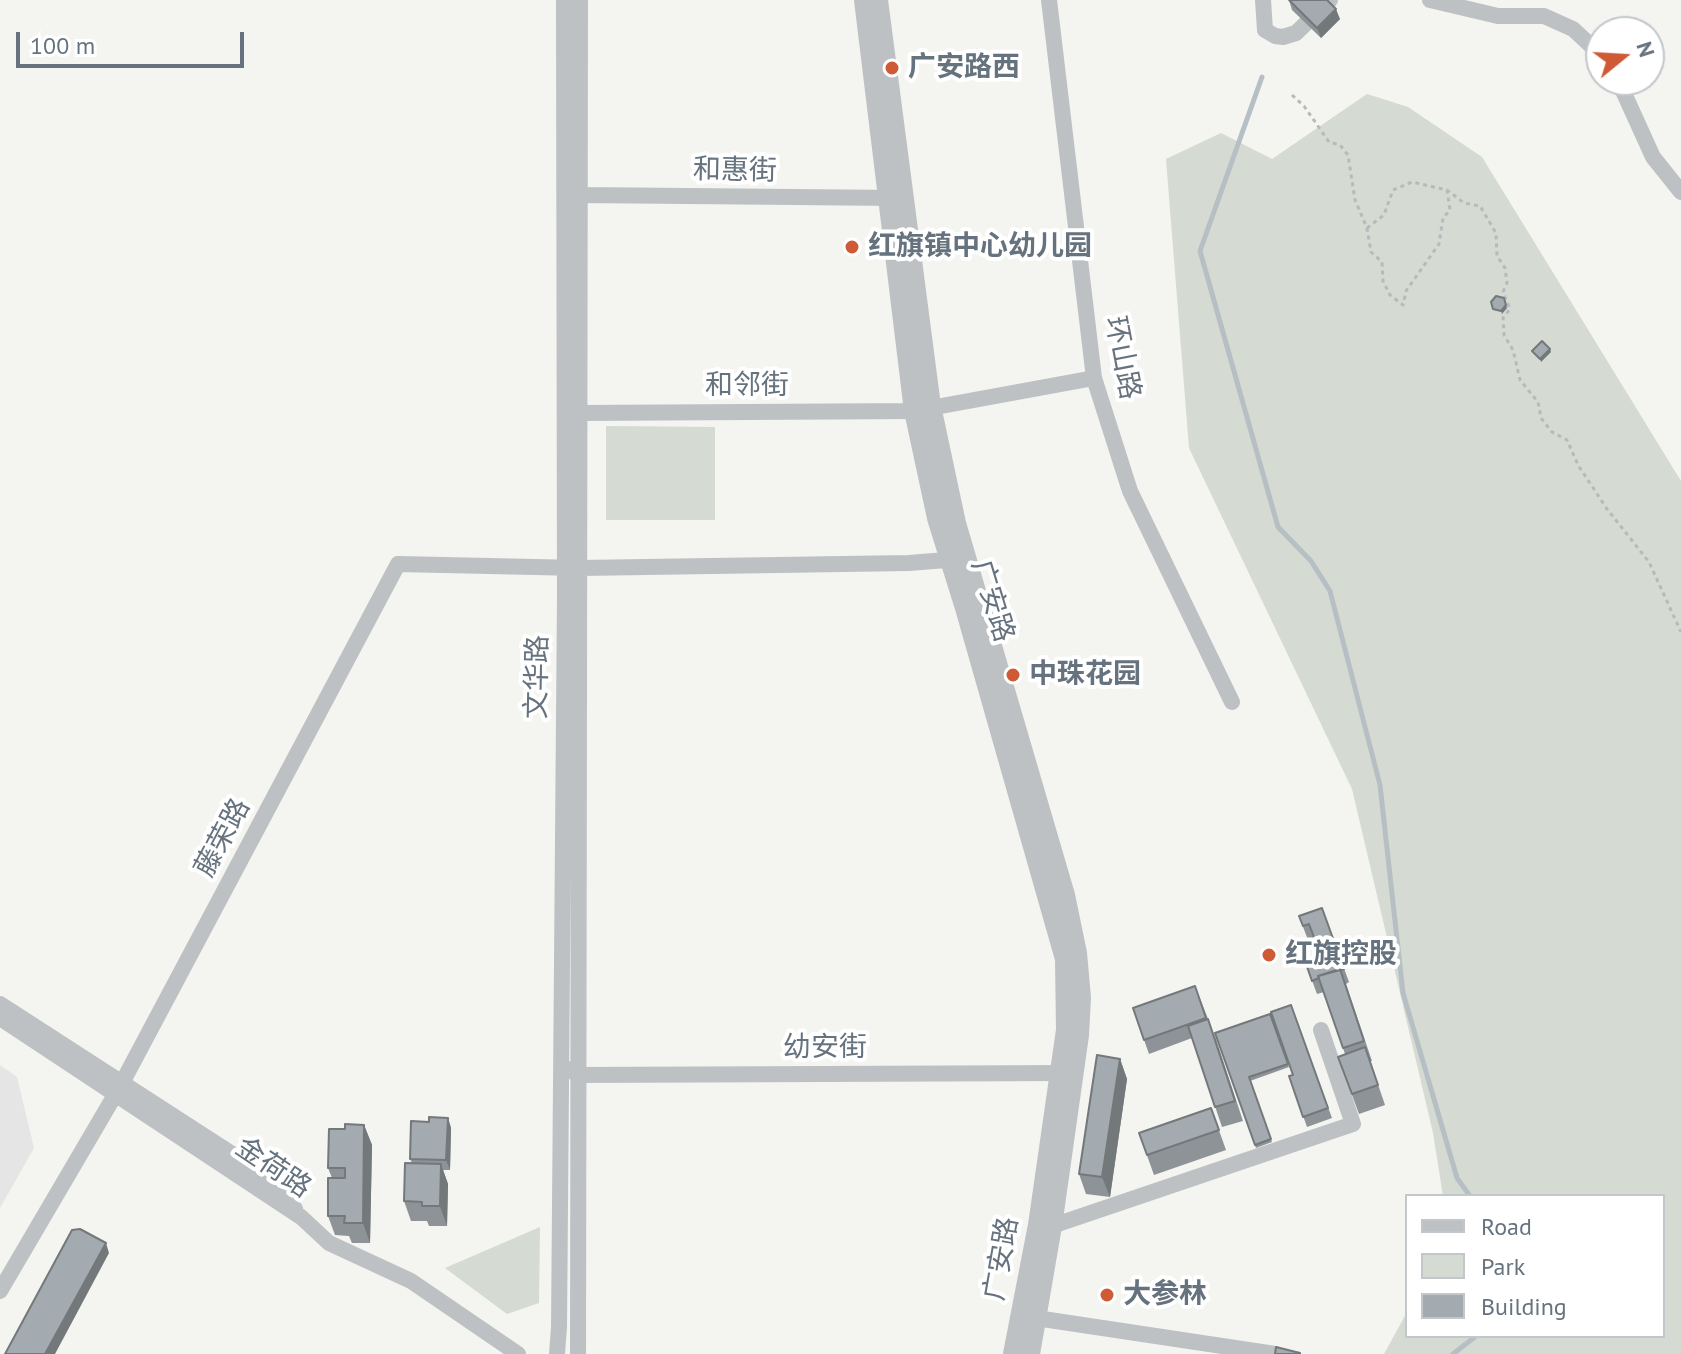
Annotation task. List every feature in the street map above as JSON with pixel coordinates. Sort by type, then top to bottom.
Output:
[{"type":"street","name":"文华路","points":[[564,0],[578,1354]]},
{"type":"street","name":"文华路","points":[[557,1354],[572,568],[580,413],[580,0]]},
{"type":"street","name":"广安路","points":[[864,0],[896,198]]},
{"type":"street","name":"广安路","points":[[878,0],[896,198],[937,518],[958,559],[1065,959],[1067,1073],[1030,1354]]},
{"type":"street","name":"环山路","points":[[1049,0],[1094,378],[1130,491],[1232,702]]},
{"type":"street","points":[[1263,0],[1265,30],[1283,37],[1296,33],[1330,0]]},
{"type":"street","points":[[1430,0],[1498,16],[1544,16],[1573,29],[1585,40]]},
{"type":"street","points":[[1625,96],[1653,157],[1681,192]]},
{"type":"street","name":"和惠街","points":[[580,195],[896,198]]},
{"type":"street","name":"和邻街","points":[[580,413],[922,408],[1094,378]]},
{"type":"street","points":[[572,568],[909,563],[958,559]]},
{"type":"street","name":"藤荣路","points":[[0,1291],[119,1088],[398,564],[572,568]]},
{"type":"street","points":[[0,1004],[119,1088]]},
{"type":"street","name":"金荷路","points":[[0,1018],[119,1088],[301,1217],[329,1243],[411,1281],[518,1354]]},
{"type":"street","points":[[1045,1225],[1353,1124],[1321,1030]]},
{"type":"street","points":[[561,1057],[577,1075]]},
{"type":"street","name":"幼安街","points":[[577,1075],[1067,1073]]},
{"type":"street","name":"广安路","points":[[1013,1354],[1045,1225]]},
{"type":"street","points":[[1036,1318],[1275,1354]]},
{"type":"path","points":[[1292,95],[1304,106],[1329,142],[1340,145],[1348,155],[1355,200],[1367,228],[1371,252],[1382,262],[1390,295],[1403,305],[1406,291],[1439,244],[1443,218],[1450,210],[1447,190]]},
{"type":"path","points":[[1367,228],[1384,215],[1393,190],[1412,182],[1447,190],[1464,203],[1480,206],[1496,233],[1497,256],[1505,268],[1507,283],[1503,292],[1510,309],[1503,318],[1504,335],[1513,350],[1520,380],[1538,402],[1541,418],[1552,432],[1567,440],[1578,465],[1607,509],[1649,562],[1681,632]]},
{"type":"shaded area","points":[[0,1065],[17,1077],[34,1148],[0,1208]]},
{"type":"green space","points":[[1367,94],[1408,107],[1482,157],[1681,481],[1681,1354],[1384,1354],[1405,1316],[1405,1338],[1665,1338],[1665,1194],[1443,1194],[1433,1133],[1352,789],[1189,448],[1166,159],[1221,133],[1272,159]]},
{"type":"green space","points":[[606,426],[715,427],[715,520],[606,520]]},
{"type":"green space","points":[[540,1227],[539,1303],[507,1314],[445,1268]]},
{"type":"building","points":[[1289,0],[1327,0],[1336,9],[1317,28]]},
{"type":"building","points":[[1496,296],[1504,298],[1506,305],[1501,311],[1493,309],[1491,302]]},
{"type":"building","points":[[1542,341],[1550,349],[1540,359],[1532,351]]},
{"type":"building","points":[[1322,908],[1344,969],[1318,976],[1312,981],[1306,964],[1322,958],[1309,924],[1303,926],[1299,916]]},
{"type":"building","points":[[1340,969],[1364,1041],[1343,1048],[1318,976]]},
{"type":"building","points":[[1195,986],[1206,1018],[1144,1040],[1133,1008]]},
{"type":"building","points":[[1291,1005],[1328,1108],[1303,1117],[1289,1076],[1293,1075],[1271,1012]]},
{"type":"building","points":[[1270,1014],[1288,1064],[1249,1077],[1271,1139],[1255,1145],[1215,1033]]},
{"type":"building","points":[[1208,1019],[1235,1101],[1215,1107],[1188,1026]]},
{"type":"building","points":[[1365,1047],[1378,1085],[1352,1094],[1338,1057]]},
{"type":"building","points":[[1097,1055],[1120,1059],[1102,1177],[1079,1174]]},
{"type":"building","points":[[1211,1108],[1219,1130],[1147,1155],[1139,1133]]},
{"type":"building","points":[[429,1117],[448,1118],[446,1160],[410,1159],[411,1121],[429,1122]]},
{"type":"building","points":[[345,1124],[364,1125],[363,1223],[344,1223],[345,1216],[328,1216],[328,1178],[345,1178],[345,1168],[328,1168],[329,1129],[345,1129]]},
{"type":"building","points":[[405,1163],[441,1164],[440,1206],[422,1206],[422,1202],[404,1201]]},
{"type":"building","points":[[80,1229],[106,1243],[45,1354],[5,1354],[72,1230]]},
{"type":"building","points":[[1276,1347],[1300,1353],[1300,1354],[1275,1354]]},
{"type":"waterway","points":[[1262,77],[1200,251],[1278,527],[1311,561],[1330,591],[1380,785],[1403,993],[1457,1178],[1469,1194]]},
{"type":"waterway","points":[[1453,1354],[1473,1338]]},
{"type":"place","name":"广安路西","points":[[892,68]]},
{"type":"place","name":"红旗镇中心幼儿园","points":[[852,247]]},
{"type":"place","name":"中珠花园","points":[[1013,675]]},
{"type":"place","name":"红旗控股","points":[[1269,955]]},
{"type":"place","name":"大参林","points":[[1107,1295]]}]
